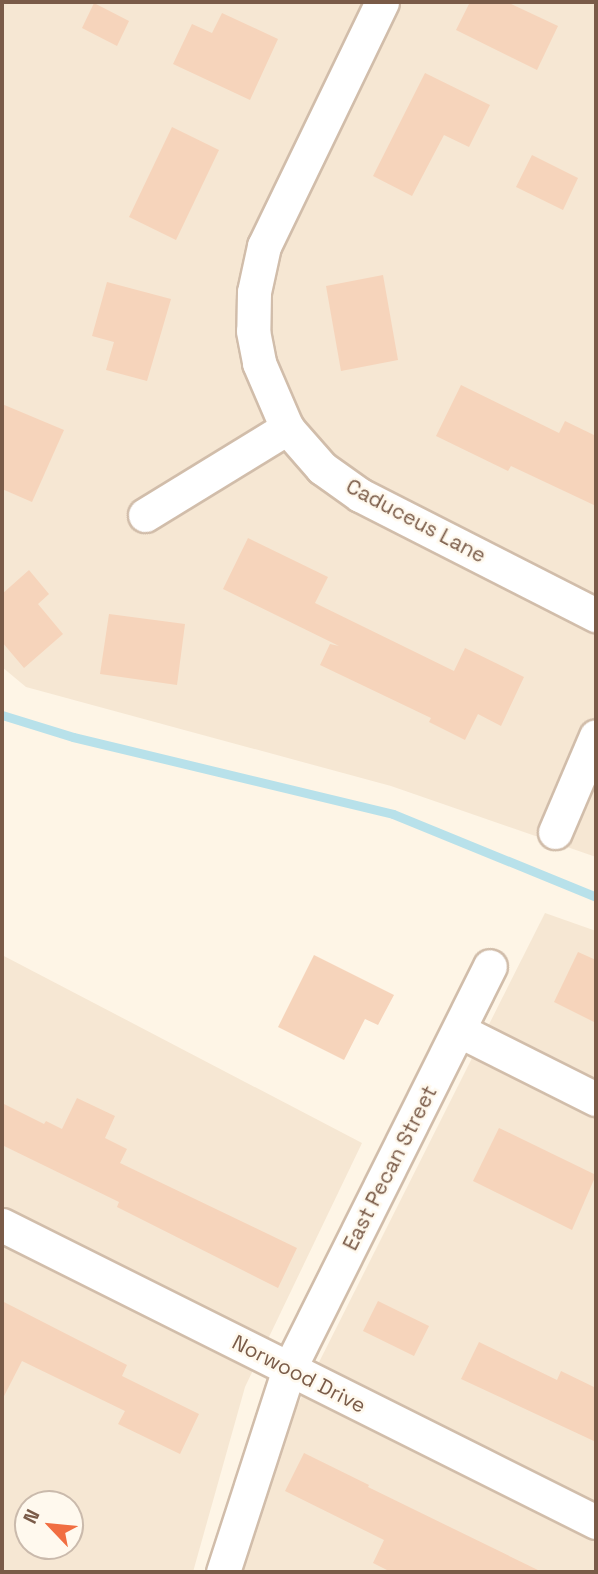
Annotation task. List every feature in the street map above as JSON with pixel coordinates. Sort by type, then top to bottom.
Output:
[{"type":"street","name":"Caduceus Lane","points":[[382,2],[264,246],[254,292],[253,331],[258,363],[287,428],[322,468],[360,495],[596,615]]},
{"type":"street","points":[[145,514],[287,428]]},
{"type":"street","points":[[555,832],[596,736]]},
{"type":"street","name":"East Pecan Street","points":[[223,1572],[289,1369],[460,1031],[490,966]]},
{"type":"street","points":[[460,1031],[596,1099]]},
{"type":"street","name":"Norwood Drive","points":[[2,1225],[596,1522]]},
{"type":"shaded area","points":[[2,2],[596,2],[596,857],[391,786],[26,687],[2,667]]},
{"type":"shaded area","points":[[545,913],[596,931],[596,1572],[242,1572],[297,1406]]},
{"type":"shaded area","points":[[2,955],[362,1143],[245,1387],[193,1572],[2,1572]]},
{"type":"building","points":[[470,2],[507,2],[558,26],[537,70],[456,30]]},
{"type":"building","points":[[94,3],[129,21],[117,46],[82,28]]},
{"type":"building","points":[[222,13],[278,39],[250,100],[173,64],[192,24],[212,33]]},
{"type":"building","points":[[425,73],[490,105],[469,147],[444,135],[412,196],[373,176]]},
{"type":"building","points":[[172,127],[219,150],[176,240],[129,217]]},
{"type":"building","points":[[532,155],[578,178],[563,210],[516,187]]},
{"type":"building","points":[[383,275],[398,360],[341,371],[326,286]]},
{"type":"building","points":[[107,282],[171,299],[147,381],[106,370],[114,342],[92,336]]},
{"type":"building","points":[[461,385],[559,433],[565,421],[596,436],[596,506],[511,466],[508,471],[436,436]]},
{"type":"building","points":[[2,404],[64,430],[32,502],[2,489]]},
{"type":"building","points":[[248,538],[328,577],[315,603],[454,671],[465,648],[524,677],[501,726],[478,714],[465,740],[429,722],[431,718],[320,665],[330,644],[339,646],[223,589]]},
{"type":"building","points":[[29,570],[49,594],[38,604],[63,634],[24,668],[2,642],[2,594]]},
{"type":"building","points":[[109,614],[185,624],[177,685],[100,674]]},
{"type":"building","points":[[578,952],[596,960],[596,1023],[554,1002]]},
{"type":"building","points":[[314,955],[394,995],[378,1025],[365,1019],[344,1060],[278,1027]]},
{"type":"building","points":[[77,1098],[115,1116],[105,1138],[127,1149],[120,1163],[297,1248],[278,1288],[117,1207],[119,1202],[2,1145],[2,1103],[44,1124],[46,1121],[62,1129]]},
{"type":"building","points":[[499,1128],[596,1175],[572,1230],[473,1181]]},
{"type":"building","points":[[2,1301],[127,1365],[122,1376],[199,1414],[180,1454],[118,1424],[125,1411],[22,1361],[2,1400]]},
{"type":"building","points":[[378,1301],[429,1326],[414,1356],[363,1331]]},
{"type":"building","points":[[479,1342],[557,1380],[561,1371],[596,1388],[596,1442],[461,1379]]},
{"type":"building","points":[[304,1453],[542,1572],[391,1572],[373,1563],[384,1540],[285,1491]]},
{"type":"waterway","points":[[2,715],[73,737],[393,814],[596,897]]}]
